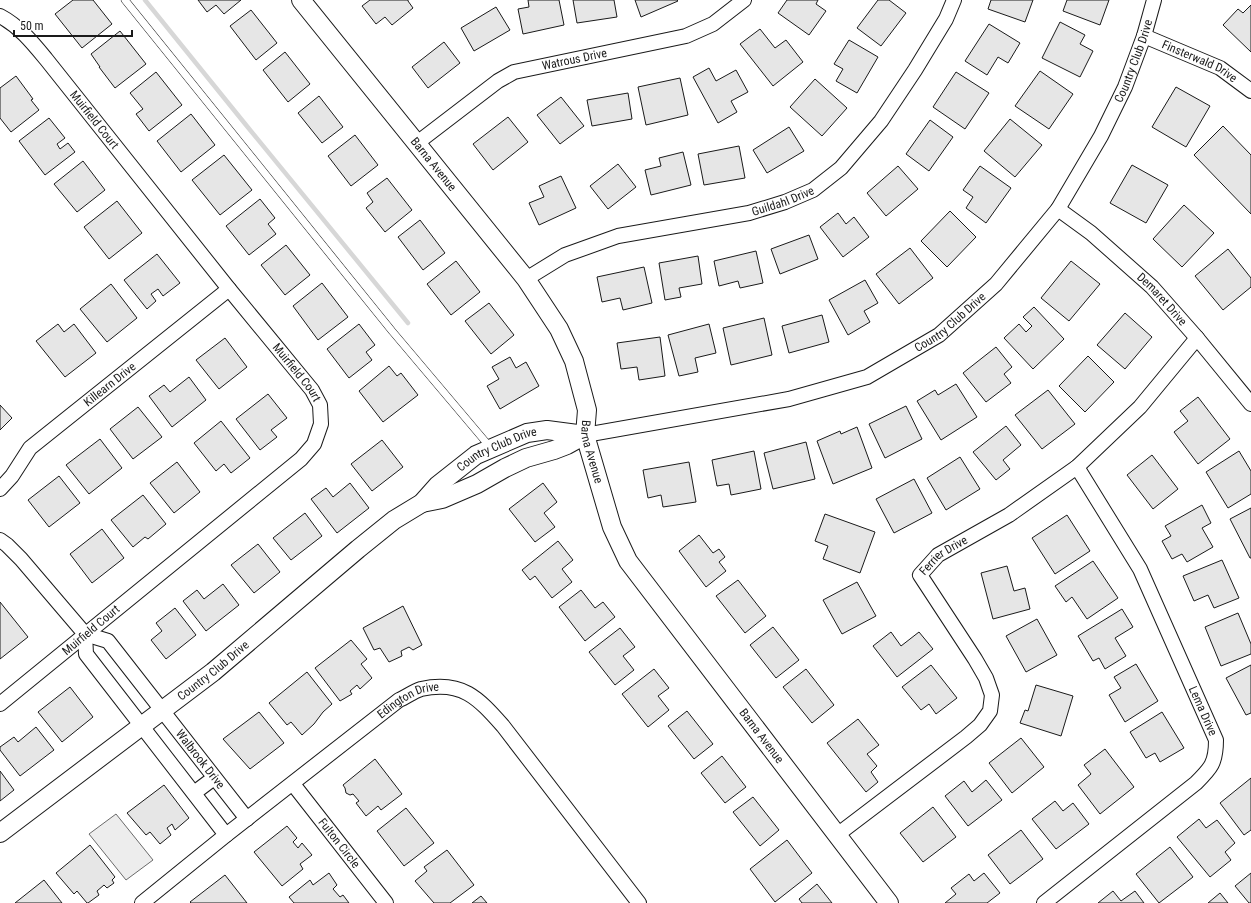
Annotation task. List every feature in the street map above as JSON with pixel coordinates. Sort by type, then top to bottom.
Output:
[{"type":"street","name":"Watrous Drive","points":[[417,143],[498,81],[514,72],[686,36],[713,24],[744,0]]},
{"type":"street","name":"Guildahl Drive","points":[[526,279],[565,255],[618,236],[749,213],[785,202],[813,190],[840,168],[881,121],[946,19],[954,0]]},
{"type":"street","name":"Country Club Drive","points":[[0,833],[142,726],[157,705],[213,672],[358,549],[394,520],[422,503],[438,485],[476,455],[527,433],[547,430],[585,435],[789,399],[866,377],[939,335],[996,284],[1058,209],[1101,136],[1125,87],[1144,36],[1154,0]]},
{"type":"street","name":"Barna Avenue","points":[[303,1],[526,279],[559,328],[574,361],[587,410],[585,435],[612,527],[628,560],[889,903]]},
{"type":"street","name":"Muirfield Court","points":[[0,16],[27,35],[229,289],[312,390],[320,405],[321,424],[314,444],[301,458],[0,704]]},
{"type":"street","name":"Finsterwald Drive","points":[[1144,36],[1220,68],[1251,91]]},
{"type":"street","name":"Demaret Drive","points":[[1058,209],[1091,233],[1152,287],[1197,338],[1251,404]]},
{"type":"street","name":"Killearn Drive","points":[[0,489],[12,476],[30,448],[229,289]]},
{"type":"street","name":"Ferrier Drive","points":[[837,835],[966,737],[980,725],[990,711],[992,694],[986,678],[920,575],[938,555],[1009,515],[1077,467],[1140,407],[1197,338]]},
{"type":"street","name":"Country Club Drive","points":[[422,503],[442,499],[477,484],[526,458],[567,445],[585,435]]},
{"type":"street","name":"Lema Drive","points":[[1044,903],[1196,783],[1210,769],[1216,753],[1216,740],[1140,569],[1077,467]]},
{"type":"street","points":[[0,540],[21,559],[85,634],[108,642],[157,705]]},
{"type":"street","points":[[85,634],[86,654],[142,726]]},
{"type":"street","name":"Edington Drive","points":[[142,903],[226,835],[399,700],[420,689],[443,687],[463,690],[481,702],[503,726],[639,903]]},
{"type":"street","name":"Walbrook Drive","points":[[157,705],[247,819]]},
{"type":"street","name":"Walbrook Drive","points":[[142,726],[226,835]]},
{"type":"street","points":[[194,793],[214,778]]},
{"type":"street","name":"Fulton Circle","points":[[293,784],[386,903]]},
{"type":"lane","points":[[125,0],[392,331],[491,449]]},
{"type":"shaded area","points":[[116,814],[153,860],[126,880],[89,834]]},
{"type":"building","points":[[73,0],[93,0],[112,24],[82,48],[55,14]]},
{"type":"building","points":[[198,0],[241,0],[224,14],[216,5],[207,12]]},
{"type":"building","points":[[370,0],[408,0],[413,8],[392,25],[385,17],[376,24],[362,6]]},
{"type":"building","points":[[528,0],[559,0],[564,25],[523,34],[518,9],[529,7]]},
{"type":"building","points":[[573,0],[614,0],[617,17],[577,23]]},
{"type":"building","points":[[635,0],[677,0],[678,1],[641,17]]},
{"type":"building","points":[[787,0],[818,0],[816,4],[826,11],[809,35],[778,13]]},
{"type":"building","points":[[878,0],[889,0],[906,13],[881,46],[857,28]]},
{"type":"building","points":[[991,0],[1033,0],[1025,22],[988,9]]},
{"type":"building","points":[[1067,0],[1109,0],[1100,25],[1063,11]]},
{"type":"building","points":[[1251,5],[1251,52],[1223,25],[1238,9],[1243,13]]},
{"type":"building","points":[[496,7],[510,30],[474,51],[461,28]]},
{"type":"building","points":[[251,10],[277,43],[256,60],[230,26]]},
{"type":"building","points":[[1060,22],[1085,35],[1080,44],[1093,51],[1080,77],[1042,58]]},
{"type":"building","points":[[989,24],[1020,43],[1008,63],[998,57],[987,75],[965,61]]},
{"type":"building","points":[[760,29],[775,48],[786,40],[803,62],[773,86],[740,44]]},
{"type":"building","points":[[120,31],[146,64],[115,88],[91,54]]},
{"type":"building","points":[[849,40],[878,57],[857,93],[836,81],[843,69],[834,64]]},
{"type":"building","points":[[444,42],[460,63],[428,88],[412,67]]},
{"type":"building","points":[[285,52],[310,84],[288,102],[263,70]]},
{"type":"building","points":[[709,68],[716,81],[736,70],[748,92],[731,101],[737,112],[718,123],[693,77]]},
{"type":"building","points":[[1040,71],[1073,94],[1049,129],[1015,106]]},
{"type":"building","points":[[156,72],[182,105],[149,131],[136,114],[143,109],[130,93]]},
{"type":"building","points":[[956,72],[989,93],[965,129],[933,107]]},
{"type":"building","points":[[16,76],[39,110],[11,132],[0,118],[0,88]]},
{"type":"building","points":[[680,78],[688,115],[646,125],[638,87]]},
{"type":"building","points":[[815,79],[847,108],[822,136],[790,107]]},
{"type":"building","points":[[1176,87],[1210,106],[1186,147],[1152,127]]},
{"type":"building","points":[[628,93],[632,119],[592,126],[587,100]]},
{"type":"building","points":[[319,96],[343,127],[322,143],[298,113]]},
{"type":"building","points":[[561,97],[584,126],[560,144],[537,115]]},
{"type":"building","points":[[191,114],[215,145],[181,172],[157,141]]},
{"type":"building","points":[[508,117],[528,142],[493,170],[473,144]]},
{"type":"building","points":[[49,118],[65,138],[57,144],[60,149],[68,143],[75,152],[45,175],[19,141]]},
{"type":"building","points":[[1010,119],[1042,145],[1015,177],[984,151]]},
{"type":"building","points":[[930,120],[953,137],[929,171],[906,154]]},
{"type":"building","points":[[1223,126],[1251,155],[1251,214],[1194,155]]},
{"type":"building","points":[[789,127],[804,151],[767,173],[753,150]]},
{"type":"building","points":[[355,135],[378,165],[351,186],[328,156]]},
{"type":"building","points":[[739,146],[745,178],[704,185],[698,154]]},
{"type":"building","points":[[683,152],[691,185],[651,195],[645,170],[661,166],[659,158]]},
{"type":"building","points":[[224,155],[252,190],[220,215],[192,180]]},
{"type":"building","points":[[83,161],[105,190],[77,212],[54,184]]},
{"type":"building","points":[[618,164],[636,187],[608,209],[590,186]]},
{"type":"building","points":[[1132,165],[1168,185],[1146,223],[1110,203]]},
{"type":"building","points":[[898,166],[918,189],[886,216],[867,193]]},
{"type":"building","points":[[980,166],[1011,188],[986,223],[966,208],[973,197],[963,190]]},
{"type":"building","points":[[561,176],[576,208],[539,225],[529,203],[544,197],[539,186]]},
{"type":"building","points":[[387,178],[412,210],[385,232],[366,208],[373,202],[367,193]]},
{"type":"building","points":[[260,199],[275,218],[268,224],[276,234],[249,255],[226,226]]},
{"type":"building","points":[[117,201],[142,233],[109,259],[84,227]]},
{"type":"building","points":[[1184,205],[1214,233],[1182,267],[1153,239]]},
{"type":"building","points":[[950,211],[976,237],[947,267],[921,241]]},
{"type":"building","points":[[838,213],[846,224],[854,217],[869,237],[843,257],[820,227]]},
{"type":"building","points":[[420,220],[445,253],[423,270],[398,237]]},
{"type":"building","points":[[809,235],[818,259],[780,274],[771,249]]},
{"type":"building","points":[[286,245],[310,275],[285,295],[261,265]]},
{"type":"building","points":[[910,248],[933,278],[899,304],[876,274]]},
{"type":"building","points":[[1228,249],[1251,278],[1251,287],[1223,310],[1195,276]]},
{"type":"building","points":[[756,251],[763,283],[740,288],[738,281],[719,286],[714,261]]},
{"type":"building","points":[[157,254],[180,283],[163,296],[158,289],[151,294],[156,301],[147,309],[124,280]]},
{"type":"building","points":[[698,256],[702,284],[679,288],[681,297],[665,300],[659,263]]},
{"type":"building","points":[[456,261],[480,292],[451,315],[427,284]]},
{"type":"building","points":[[1071,261],[1100,284],[1069,321],[1041,298]]},
{"type":"building","points":[[644,267],[652,303],[623,310],[620,298],[602,302],[597,277]]},
{"type":"building","points":[[865,280],[878,303],[864,311],[870,322],[848,335],[829,300]]},
{"type":"building","points":[[322,283],[348,317],[318,340],[293,306]]},
{"type":"building","points":[[111,284],[137,318],[107,342],[80,309]]},
{"type":"building","points":[[489,303],[514,335],[491,354],[465,321]]},
{"type":"building","points":[[1034,307],[1064,339],[1033,369],[1004,338],[1019,324],[1026,332],[1032,326],[1023,317]]},
{"type":"building","points":[[1125,313],[1152,337],[1125,369],[1097,345]]},
{"type":"building","points":[[822,315],[829,342],[789,353],[782,326]]},
{"type":"building","points":[[764,318],[772,355],[731,365],[723,328]]},
{"type":"building","points":[[58,324],[64,332],[74,324],[96,353],[65,377],[36,341]]},
{"type":"building","points":[[359,324],[375,345],[366,352],[372,360],[349,378],[327,349]]},
{"type":"building","points":[[709,324],[716,353],[695,358],[698,372],[679,376],[668,335]]},
{"type":"building","points":[[660,337],[665,376],[639,380],[637,367],[621,369],[617,343]]},
{"type":"building","points":[[225,338],[247,367],[219,389],[196,360]]},
{"type":"building","points":[[996,347],[1012,367],[1004,374],[1011,383],[986,402],[963,373]]},
{"type":"building","points":[[1088,356],[1114,382],[1085,412],[1059,386]]},
{"type":"building","points":[[510,357],[516,368],[526,362],[539,386],[500,409],[487,386],[499,379],[492,367]]},
{"type":"building","points":[[389,366],[397,376],[401,373],[418,395],[383,422],[359,391]]},
{"type":"building","points":[[189,377],[206,400],[172,427],[149,396],[164,385],[170,392]]},
{"type":"building","points":[[956,384],[977,417],[941,440],[917,401],[935,390],[938,395]]},
{"type":"building","points":[[1048,390],[1075,424],[1042,449],[1015,415]]},
{"type":"building","points":[[268,394],[287,418],[271,430],[277,437],[260,450],[236,419]]},
{"type":"building","points":[[1198,397],[1230,439],[1198,464],[1174,432],[1188,421],[1180,411]]},
{"type":"building","points":[[0,405],[12,418],[0,430]]},
{"type":"building","points":[[906,406],[922,439],[885,458],[869,424]]},
{"type":"building","points":[[138,407],[162,437],[133,459],[110,429]]},
{"type":"building","points":[[221,421],[250,458],[231,473],[224,464],[216,471],[194,443]]},
{"type":"building","points":[[1006,426],[1021,445],[1003,460],[1010,469],[996,480],[973,452]]},
{"type":"building","points":[[857,427],[872,468],[833,484],[817,441],[840,431],[841,434]]},
{"type":"building","points":[[100,439],[122,468],[89,494],[66,465]]},
{"type":"building","points":[[382,440],[403,467],[372,491],[351,464]]},
{"type":"building","points":[[806,442],[815,479],[773,489],[764,453]]},
{"type":"building","points":[[754,451],[761,489],[731,495],[729,484],[717,486],[712,460]]},
{"type":"building","points":[[1239,451],[1251,471],[1251,494],[1228,508],[1206,472]]},
{"type":"building","points":[[1152,455],[1178,489],[1153,509],[1127,475]]},
{"type":"building","points":[[960,457],[980,489],[946,510],[927,478]]},
{"type":"building","points":[[177,462],[200,492],[174,513],[150,483]]},
{"type":"building","points":[[689,462],[696,502],[663,507],[661,495],[648,498],[643,470]]},
{"type":"building","points":[[59,476],[80,503],[49,527],[28,500]]},
{"type":"building","points":[[914,479],[932,513],[894,533],[876,499]]},
{"type":"building","points":[[350,483],[369,508],[337,533],[311,499],[326,488],[333,497]]},
{"type":"building","points":[[543,483],[557,502],[544,513],[555,527],[535,542],[509,509]]},
{"type":"building","points":[[143,495],[166,524],[148,539],[145,537],[133,547],[111,520]]},
{"type":"building","points":[[1202,505],[1211,523],[1202,528],[1213,547],[1187,562],[1182,554],[1172,559],[1162,541],[1171,536],[1165,526]]},
{"type":"building","points":[[1251,508],[1251,558],[1250,558],[1230,519]]},
{"type":"building","points":[[305,513],[322,536],[291,560],[273,538]]},
{"type":"building","points":[[825,514],[875,532],[860,573],[823,559],[828,546],[815,541]]},
{"type":"building","points":[[1067,515],[1090,551],[1055,574],[1032,538]]},
{"type":"building","points":[[102,529],[124,558],[92,583],[70,554]]},
{"type":"building","points":[[699,535],[713,553],[719,549],[725,557],[719,562],[726,571],[706,587],[679,551]]},
{"type":"building","points":[[558,541],[573,560],[562,569],[572,582],[552,598],[535,576],[530,580],[522,570]]},
{"type":"building","points":[[258,544],[280,572],[254,593],[231,565]]},
{"type":"building","points":[[1222,560],[1239,598],[1214,608],[1208,595],[1194,601],[1183,576]]},
{"type":"building","points":[[1093,561],[1118,598],[1087,619],[1072,597],[1066,602],[1055,586]]},
{"type":"building","points":[[1007,566],[1014,591],[1025,588],[1030,609],[993,619],[981,573]]},
{"type":"building","points":[[738,580],[766,616],[745,633],[716,596]]},
{"type":"building","points":[[857,582],[876,616],[842,634],[823,600]]},
{"type":"building","points":[[223,584],[239,605],[206,631],[183,601],[197,590],[204,599]]},
{"type":"building","points":[[581,590],[595,608],[603,602],[615,617],[585,641],[559,607]]},
{"type":"building","points":[[0,602],[28,637],[0,659]]},
{"type":"building","points":[[403,606],[422,645],[413,650],[409,647],[401,651],[402,656],[389,662],[380,648],[374,650],[363,628]]},
{"type":"building","points":[[175,608],[196,635],[166,659],[151,640],[162,631],[156,623]]},
{"type":"building","points":[[1122,609],[1133,627],[1115,638],[1126,656],[1105,669],[1099,658],[1093,661],[1078,636]]},
{"type":"building","points":[[1238,613],[1251,644],[1251,654],[1221,666],[1205,627]]},
{"type":"building","points":[[1037,619],[1057,655],[1026,672],[1006,636]]},
{"type":"building","points":[[773,627],[799,660],[776,678],[750,645]]},
{"type":"building","points":[[620,628],[635,647],[623,656],[634,670],[615,685],[589,652]]},
{"type":"building","points":[[891,632],[901,646],[919,632],[933,649],[897,677],[873,646]]},
{"type":"building","points":[[351,640],[367,659],[361,664],[372,678],[360,689],[357,685],[350,691],[352,694],[340,701],[315,668]]},
{"type":"building","points":[[1136,664],[1158,701],[1125,722],[1109,695],[1121,688],[1114,677]]},
{"type":"building","points":[[931,665],[957,698],[936,714],[929,704],[921,710],[902,687]]},
{"type":"building","points":[[1251,665],[1251,713],[1246,715],[1226,678]]},
{"type":"building","points":[[654,669],[669,688],[658,696],[669,710],[648,727],[622,694]]},
{"type":"building","points":[[806,669],[834,705],[812,723],[783,687]]},
{"type":"building","points":[[307,672],[332,704],[302,735],[291,722],[287,725],[269,703]]},
{"type":"building","points":[[1036,685],[1073,696],[1061,736],[1020,723],[1025,710],[1028,711]]},
{"type":"building","points":[[70,687],[93,717],[62,742],[38,712]]},
{"type":"building","points":[[687,711],[713,744],[694,759],[668,726]]},
{"type":"building","points":[[259,712],[284,743],[250,769],[223,739]]},
{"type":"building","points":[[1162,712],[1184,748],[1160,762],[1155,753],[1146,758],[1130,732]]},
{"type":"building","points":[[858,719],[879,745],[867,754],[877,766],[871,772],[878,782],[866,792],[827,743]]},
{"type":"building","points":[[36,727],[54,750],[20,776],[0,750],[0,747],[14,737],[18,742]]},
{"type":"building","points":[[1021,738],[1044,767],[1012,793],[989,763]]},
{"type":"building","points":[[1105,749],[1134,787],[1100,814],[1078,785],[1091,774],[1084,765]]},
{"type":"building","points":[[722,756],[746,787],[725,803],[701,773]]},
{"type":"building","points":[[375,759],[402,794],[381,810],[378,806],[366,816],[356,803],[359,801],[353,794],[350,795],[346,793],[343,785]]},
{"type":"building","points":[[0,771],[14,790],[0,801]]},
{"type":"building","points":[[1251,778],[1251,830],[1244,835],[1220,803]]},
{"type":"building","points":[[986,780],[1002,800],[968,826],[945,796],[964,781],[972,792]]},
{"type":"building","points":[[164,785],[189,818],[175,830],[172,824],[167,828],[171,835],[160,844],[150,832],[146,835],[127,813]]},
{"type":"building","points":[[753,797],[779,830],[760,846],[733,812]]},
{"type":"building","points":[[1055,801],[1063,811],[1073,803],[1089,824],[1056,849],[1032,819]]},
{"type":"building","points":[[933,807],[956,837],[923,862],[900,833]]},
{"type":"building","points":[[406,808],[434,843],[404,866],[377,831]]},
{"type":"building","points":[[1199,819],[1206,828],[1217,820],[1235,843],[1225,852],[1231,860],[1210,877],[1177,837]]},
{"type":"building","points":[[287,826],[297,838],[293,842],[298,848],[302,843],[312,855],[300,864],[303,869],[282,886],[254,852]]},
{"type":"building","points":[[1021,830],[1043,859],[1010,884],[988,855]]},
{"type":"building","points":[[787,840],[812,873],[775,902],[750,869]]},
{"type":"building","points":[[90,845],[115,877],[112,880],[114,883],[107,888],[104,885],[97,891],[99,895],[87,903],[77,891],[74,894],[56,873]]},
{"type":"building","points":[[1170,847],[1193,877],[1159,903],[1136,874]]},
{"type":"building","points":[[447,850],[474,885],[450,903],[434,903],[415,881],[427,871],[424,867]]},
{"type":"building","points":[[329,873],[337,885],[333,889],[340,897],[343,895],[349,903],[294,903],[289,897],[310,880],[313,885]]},
{"type":"building","points":[[984,873],[1000,893],[987,903],[945,903],[956,894],[951,888],[969,874],[974,881]]},
{"type":"building","points":[[1251,873],[1251,903],[1249,903],[1235,886]]},
{"type":"building","points":[[225,875],[247,903],[190,902]]},
{"type":"building","points":[[44,880],[62,903],[15,903]]},
{"type":"building","points":[[817,884],[832,903],[802,903],[799,899]]},
{"type":"building","points":[[1113,891],[1121,901],[1135,891],[1144,903],[1098,903]]},
{"type":"building","points":[[1220,893],[1228,903],[1208,903]]},
{"type":"building","points":[[481,896],[487,903],[472,903]]},
{"type":"waterway","points":[[145,0],[408,323]]}]
